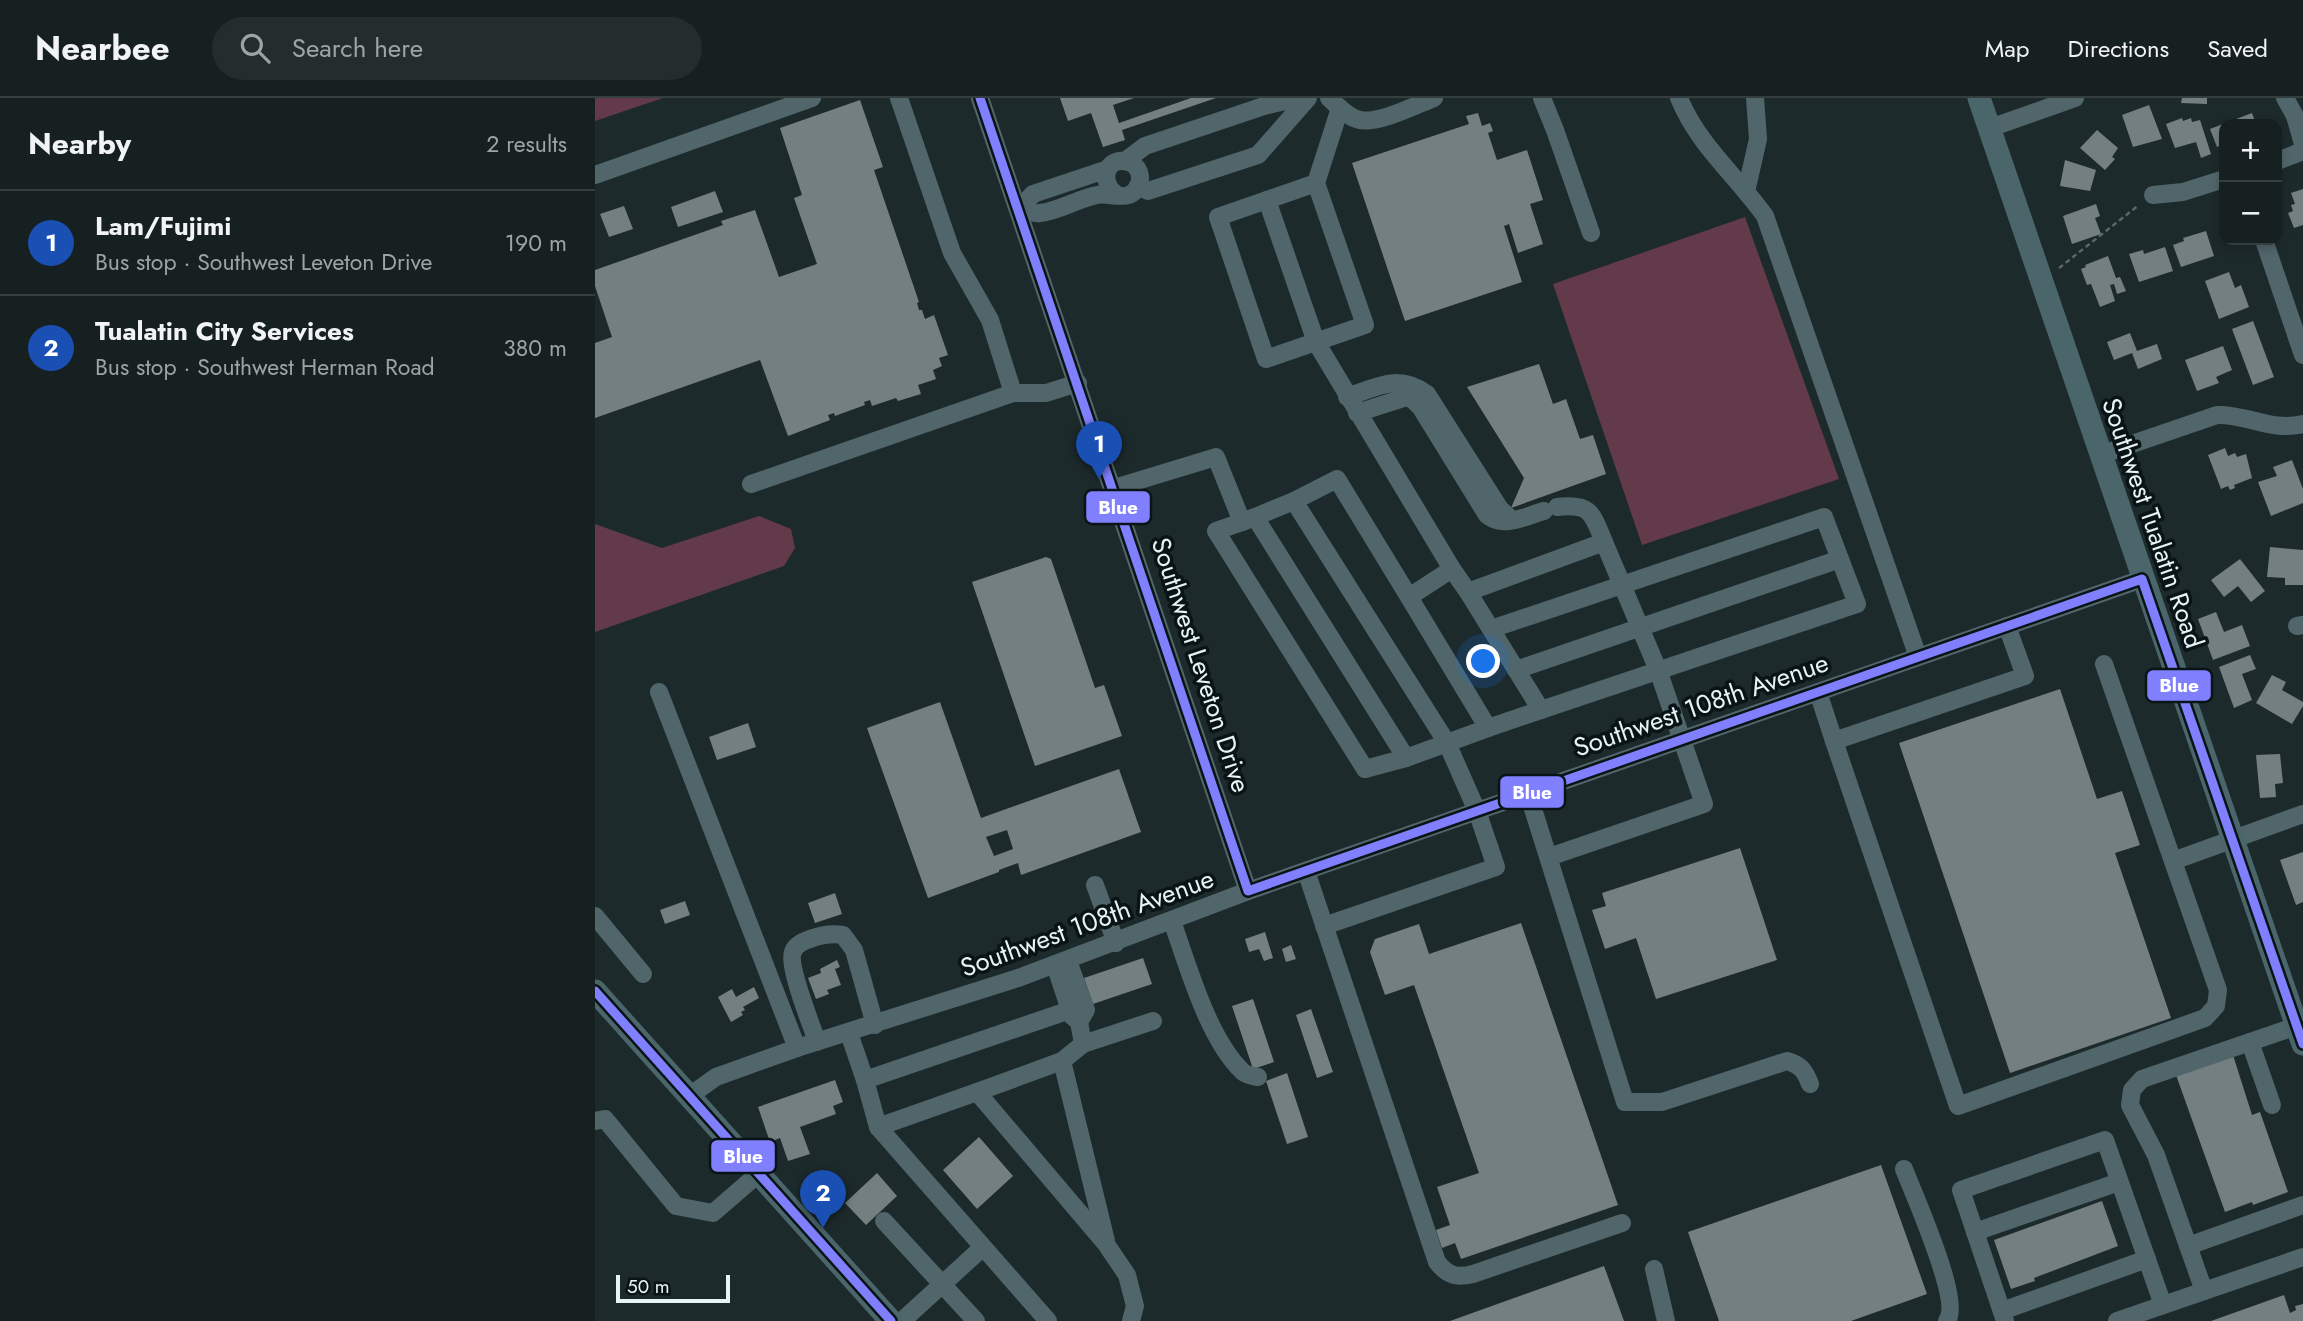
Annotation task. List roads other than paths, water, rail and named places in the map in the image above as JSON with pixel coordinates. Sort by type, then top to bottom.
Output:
[{"type":"main road","name":"Southwest Tualatin Road","points":[[1979,98],[2300,1035]]},
{"type":"main road","points":[[595,991],[891,1321]]},
{"type":"street","points":[[595,174],[812,98]]},
{"type":"street","points":[[899,98],[952,253],[990,320],[1013,393]]},
{"type":"street","name":"Southwest Leveton Drive","points":[[981,98],[1248,891]]},
{"type":"street","points":[[1125,161],[1145,146],[1279,100],[1298,98]]},
{"type":"street","points":[[1143,189],[1139,171],[1133,164],[1117,162],[1108,169],[1033,194],[1019,209],[1038,214],[1088,197],[1128,195],[1258,155],[1308,98]]},
{"type":"street","points":[[1316,183],[1218,217],[1266,359],[1364,325],[1316,183],[1334,103],[1362,121],[1376,119],[1434,98]]},
{"type":"street","points":[[1542,98],[1591,233]]},
{"type":"street","points":[[1679,98],[1693,127],[1711,153],[1765,216],[1918,657]]},
{"type":"street","points":[[1746,192],[1758,139],[1755,98]]},
{"type":"street","points":[[1990,128],[2075,98]]},
{"type":"street","points":[[2285,98],[2295,116],[2303,144]]},
{"type":"street","points":[[1279,100],[1286,122]]},
{"type":"street","points":[[2282,159],[2303,151]]},
{"type":"street","points":[[1108,169],[1106,183],[1109,190],[1117,195]]},
{"type":"street","points":[[2153,195],[2183,192],[2219,181]]},
{"type":"street","points":[[1266,200],[1316,342],[1452,569],[1541,710]]},
{"type":"street","points":[[2266,245],[2303,355]]},
{"type":"street","points":[[1347,397],[1400,382],[1427,394],[1500,509],[1513,520]]},
{"type":"street","points":[[751,484],[1013,393],[1046,393],[1078,383]]},
{"type":"street","points":[[1357,413],[1407,397],[1413,400],[1421,408],[1487,515],[1495,522],[1577,505],[1587,509],[1594,518],[1623,584],[1658,670],[1704,804],[1549,857]]},
{"type":"street","points":[[2100,455],[2217,415],[2282,427],[2303,424]]},
{"type":"street","points":[[1114,488],[1216,457],[1249,519],[1406,758]]},
{"type":"street","points":[[1488,728],[1337,479],[1294,501],[1216,531],[1366,769],[1406,758],[1857,604],[1824,517],[1491,629]]},
{"type":"street","points":[[1294,501],[1447,743],[1478,811],[1496,867],[1324,926]]},
{"type":"street","points":[[1468,592],[1604,542]]},
{"type":"street","points":[[1516,670],[1840,559]]},
{"type":"street","points":[[1409,597],[1452,569]]},
{"type":"street","name":"Southwest 108th Avenue","points":[[688,1097],[716,1077],[797,1048],[1062,963],[1248,891],[2142,579]]},
{"type":"street","points":[[1834,741],[2025,676],[2007,626]]},
{"type":"street","points":[[1818,692],[1958,1106],[2205,1018],[2215,1006],[2218,990],[2104,664]]},
{"type":"street","points":[[659,692],[797,1048]]},
{"type":"street","points":[[1528,793],[1625,1102],[1662,1102],[1787,1061],[1797,1064],[1805,1072],[1810,1084]]},
{"type":"street","points":[[2173,862],[2303,814]]},
{"type":"street","points":[[1306,871],[1437,1262],[1445,1272],[1459,1277],[1473,1274],[1622,1223]]},
{"type":"street","points":[[1095,884],[1116,943]]},
{"type":"street","points":[[595,916],[643,974]]},
{"type":"street","points":[[1172,921],[1189,972],[1218,1038],[1243,1072],[1258,1077]]},
{"type":"street","points":[[817,1042],[794,971],[792,956],[794,949],[804,941],[819,936],[833,933],[843,935],[854,950],[875,1025]]},
{"type":"street","points":[[865,1080],[1075,1016],[1087,1010],[1062,963]]},
{"type":"street","points":[[1075,1016],[1083,1044]]},
{"type":"street","points":[[878,1127],[1062,1062],[1083,1044],[1153,1021]]},
{"type":"street","points":[[849,1033],[878,1127],[1048,1321]]},
{"type":"street","points":[[2204,1291],[2156,1155],[2130,1105],[2132,1090],[2142,1079],[2250,1042],[2300,1035]]},
{"type":"street","points":[[2250,1042],[2272,1105]]},
{"type":"street","points":[[1062,1062],[1106,1244]]},
{"type":"street","points":[[977,1092],[1106,1244],[1127,1275],[1135,1306],[1131,1321]]},
{"type":"street","points":[[595,1121],[604,1119],[676,1206],[713,1213],[757,1174]]},
{"type":"street","points":[[2147,1259],[2004,1316],[1961,1190],[2105,1140],[2147,1259],[2162,1311]]},
{"type":"street","points":[[1904,1169],[1939,1260],[1952,1308],[1947,1321]]},
{"type":"street","points":[[1975,1232],[2119,1181]]},
{"type":"street","points":[[2188,1246],[2303,1205]]},
{"type":"street","points":[[884,1221],[976,1321]]},
{"type":"street","points":[[902,1321],[982,1248]]},
{"type":"street","points":[[2117,1321],[2162,1311],[2204,1291],[2303,1257]]},
{"type":"street","points":[[1654,1269],[1666,1321]]},
{"type":"place","name":"Lam/Fujimi","points":[[1099,479]]},
{"type":"place","name":"Tualatin City Services","points":[[823,1228]]}]
